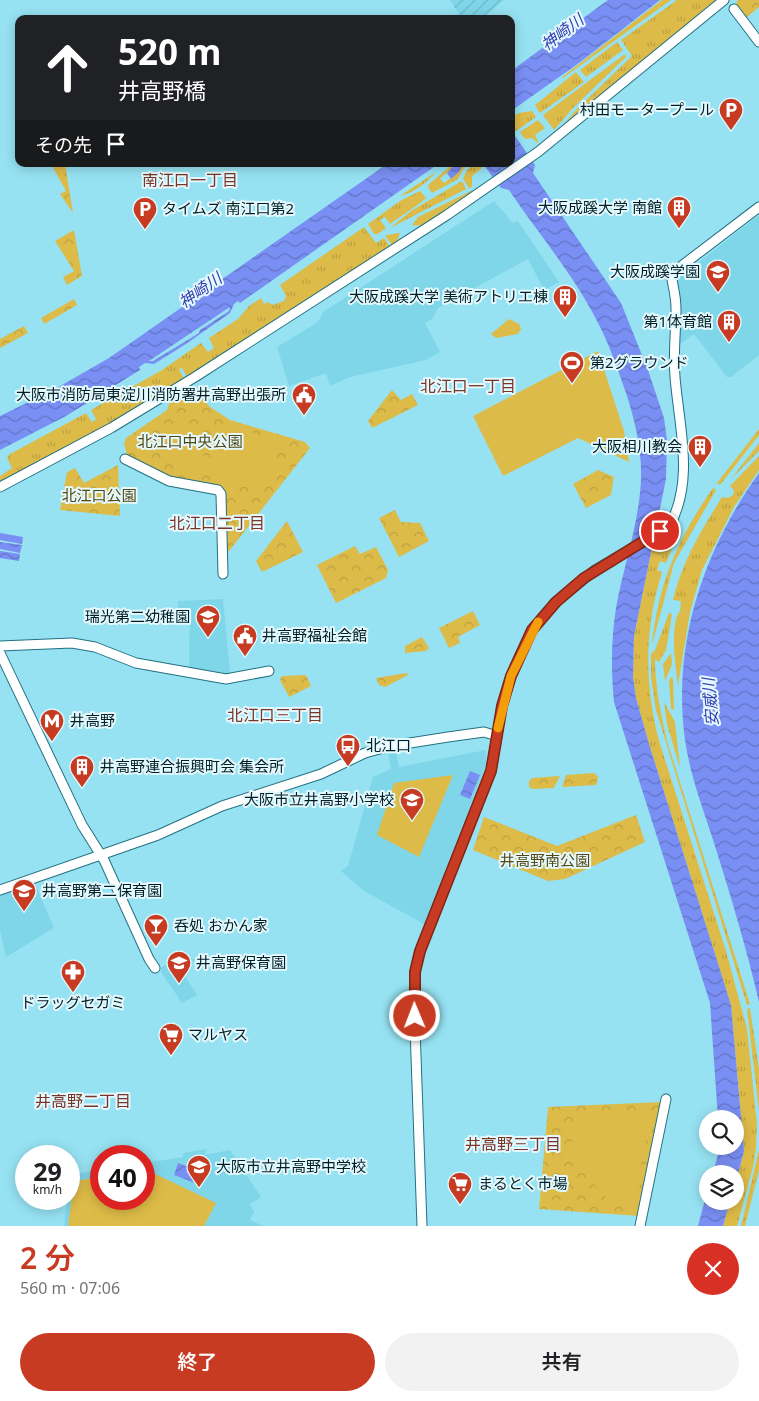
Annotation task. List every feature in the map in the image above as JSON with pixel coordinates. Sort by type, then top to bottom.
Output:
[{"type":"street","points":[[0,488],[111,428],[212,366],[332,290],[494,182],[531,156],[724,0]]},
{"type":"street","points":[[734,9],[759,42]]},
{"type":"street","points":[[422,1226],[414,999],[415,972],[420,951],[491,771],[511,676],[532,630],[561,597],[595,570],[669,526],[676,515],[681,497],[684,460],[681,414],[675,376],[676,306],[671,274],[759,207]]},
{"type":"street","points":[[125,459],[169,481],[218,490],[224,574]]},
{"type":"street","points":[[0,646],[72,643],[95,647],[136,663],[226,679],[269,671]]},
{"type":"street","points":[[0,653],[82,826],[99,855],[155,968]]},
{"type":"street","points":[[0,890],[158,835],[222,806],[321,774],[366,753],[391,746],[484,732],[497,736]]},
{"type":"street","points":[[640,1226],[666,1099]]},
{"type":"shaded area","points":[[450,0],[504,0],[486,15],[459,15]]},
{"type":"shaded area","points":[[494,201],[513,223],[518,221],[559,282],[544,290],[528,259],[438,308],[432,319],[425,323],[440,352],[426,360],[350,377],[330,386],[326,373],[289,386],[277,347],[318,322],[323,312]]},
{"type":"shaded area","name":"大阪成蹊学園","points":[[759,215],[759,355],[731,377],[727,377],[694,334],[680,344],[678,341],[675,281]]},
{"type":"shaded area","name":"瑞光第二幼稚園","points":[[223,599],[230,672],[228,675],[189,668],[190,608],[178,608],[178,601]]},
{"type":"shaded area","name":"大阪市立井高野小学校","points":[[486,750],[486,765],[424,924],[364,891],[341,871],[348,866],[373,777],[391,769],[388,754],[396,752],[399,767]]},
{"type":"shaded area","name":"井高野第二保育園","points":[[35,883],[54,928],[6,957],[0,931],[0,895]]},
{"type":"shaded area","name":"井高野保育園","points":[[180,953],[195,960],[181,970],[197,995],[182,1003],[161,972],[161,968]]},
{"type":"shaded area","name":"大阪市立井高野中学校","points":[[207,1149],[204,1155],[230,1150],[261,1197],[250,1204],[254,1212],[250,1220],[264,1226],[64,1226],[66,1210],[80,1210],[80,1173],[90,1172],[90,1210],[155,1210],[155,1161],[183,1157],[183,1153]]},
{"type":"green space","points":[[662,0],[671,0],[562,77]]},
{"type":"green space","points":[[677,0],[717,0],[559,130],[576,110],[632,56],[621,40]]},
{"type":"green space","points":[[738,0],[759,0],[759,7],[746,18],[736,4]]},
{"type":"green space","points":[[617,42],[623,50],[586,77],[580,70]]},
{"type":"green space","points":[[625,54],[626,57],[573,108],[554,130],[543,115]]},
{"type":"green space","points":[[576,72],[584,82],[540,113],[535,105]]},
{"type":"green space","points":[[532,111],[536,117],[516,131],[515,116]]},
{"type":"green space","points":[[538,120],[545,128],[535,135],[539,144],[532,138],[525,139],[520,132]]},
{"type":"green space","points":[[53,167],[65,167],[73,213],[60,194],[66,191]]},
{"type":"green space","points":[[449,167],[455,167],[440,178],[444,183],[459,172],[462,167],[466,167],[458,179],[432,193],[428,187],[429,184]]},
{"type":"green space","points":[[471,167],[482,168],[472,176],[472,187],[469,188],[463,179],[467,170]]},
{"type":"green space","points":[[436,172],[420,187],[400,196]]},
{"type":"green space","points":[[462,181],[466,189],[390,228],[411,211]]},
{"type":"green space","points":[[473,190],[473,193],[424,226],[412,225],[418,217]]},
{"type":"green space","points":[[420,191],[426,198],[424,200],[390,224],[385,217],[380,220],[386,228],[378,234],[374,234],[368,224],[400,201]]},
{"type":"green space","points":[[364,227],[376,243],[384,238],[391,248],[187,377],[182,368],[179,369],[184,379],[109,424],[0,483],[0,476],[12,468],[7,458],[10,454],[86,413],[92,422],[96,419],[91,410],[162,370],[201,343],[208,352],[214,348],[209,338],[238,319],[249,306],[261,298],[264,304],[268,302],[272,305],[284,301],[286,296],[280,285]]},
{"type":"green space","points":[[74,230],[82,276],[67,285],[63,277],[74,271],[55,241]]},
{"type":"green space","points":[[400,233],[396,244],[393,246],[386,235]]},
{"type":"green space","points":[[74,299],[77,305],[44,324],[41,318]]},
{"type":"green space","points":[[509,319],[519,324],[521,329],[518,334],[496,338],[491,334]]},
{"type":"green space","points":[[24,326],[28,333],[0,348],[0,339]]},
{"type":"green space","name":"第2グラウンド","points":[[598,351],[624,431],[629,462],[578,438],[503,476],[473,416]]},
{"type":"green space","name":"北江口中央公園","points":[[191,386],[210,407],[230,420],[305,442],[310,448],[229,551],[226,551],[223,488],[170,477],[128,459],[124,443],[126,438],[167,410],[171,398]]},
{"type":"green space","points":[[392,390],[401,400],[412,394],[418,405],[372,428],[368,421]]},
{"type":"green space","points":[[225,425],[276,440],[280,446],[269,486],[260,491],[213,478],[208,471],[218,429]]},
{"type":"green space","points":[[173,428],[208,438],[199,471],[193,470],[192,473],[185,470],[185,468],[163,462]]},
{"type":"green space","points":[[759,429],[759,435],[720,485],[717,483]]},
{"type":"green space","points":[[759,443],[759,451],[731,479]]},
{"type":"green space","points":[[759,456],[759,470],[734,507],[702,570],[690,612],[680,611],[681,601],[673,600],[681,572],[693,547],[722,497],[728,498],[733,495],[734,490],[730,486]]},
{"type":"green space","name":"北江口公園","points":[[118,465],[120,516],[60,510],[67,472],[75,468],[84,483]]},
{"type":"green space","points":[[598,470],[614,477],[611,495],[586,508],[573,484]]},
{"type":"green space","points":[[713,488],[716,490],[674,563],[652,645],[659,602],[672,562],[690,525]]},
{"type":"green space","points":[[395,510],[401,522],[420,523],[429,541],[399,557],[379,518]]},
{"type":"green space","points":[[287,521],[303,552],[262,572],[256,561]]},
{"type":"green space","points":[[670,536],[673,546],[666,563],[660,561],[657,570],[662,572],[656,594],[649,637],[649,679],[655,722],[660,744],[726,951],[747,1029],[757,1124],[753,1167],[744,1200],[744,1165],[740,1165],[744,1155],[744,1110],[740,1110],[731,1005],[649,744],[636,698],[633,677],[634,636],[653,543]]},
{"type":"green space","points":[[355,546],[360,554],[376,547],[388,570],[386,578],[336,603],[317,565]]},
{"type":"green space","points":[[473,611],[480,625],[458,637],[460,643],[449,648],[439,628]]},
{"type":"green space","points":[[680,611],[690,612],[678,685],[674,636],[677,617]]},
{"type":"green space","points":[[669,613],[672,614],[666,650],[659,662],[655,659],[661,711],[667,741],[750,1004],[747,1005],[656,710],[651,677],[651,654],[655,650]]},
{"type":"green space","points":[[422,637],[429,648],[426,651],[405,653],[405,646]]},
{"type":"green space","points":[[671,653],[672,664],[665,681],[663,664]]},
{"type":"green space","points":[[407,673],[408,675],[385,687],[379,685],[376,678]]},
{"type":"green space","points":[[306,675],[311,686],[289,697],[280,680],[282,676]]},
{"type":"green space","points":[[671,677],[673,679],[674,710],[671,709],[669,681]]},
{"type":"green space","points":[[664,702],[675,722],[680,768],[667,724]]},
{"type":"green space","points":[[594,773],[598,777],[596,785],[562,787],[566,775]]},
{"type":"green space","points":[[453,775],[419,857],[377,835],[394,783]]},
{"type":"green space","points":[[560,776],[554,788],[533,789],[529,787],[529,781],[532,778]]},
{"type":"green space","name":"井高野南公園","points":[[636,815],[645,842],[565,879],[548,881],[473,850],[484,817],[557,846]]},
{"type":"green space","points":[[750,1008],[759,1069],[759,1110],[747,1009]]},
{"type":"green space","points":[[662,1102],[639,1216],[539,1209],[548,1107]]},
{"type":"green space","points":[[645,1112],[650,1121],[637,1183],[635,1206],[613,1205],[570,1158],[574,1119],[580,1114]]},
{"type":"green space","points":[[759,1150],[759,1170],[745,1226],[741,1226]]},
{"type":"green space","points":[[155,1174],[216,1203],[204,1226],[68,1226],[70,1210],[80,1210],[80,1180],[90,1179],[90,1210],[155,1210]]},
{"type":"green space","points":[[727,1210],[741,1210],[737,1226],[723,1226]]},
{"type":"water","points":[[608,0],[660,0],[579,63],[515,108],[515,68]]},
{"type":"water","points":[[515,137],[535,165],[533,173],[621,303],[648,370],[664,418],[667,440],[666,479],[634,636],[633,677],[636,698],[649,744],[731,1005],[740,1110],[717,1110],[710,1003],[614,702],[612,655],[614,620],[636,522],[641,480],[640,456],[634,420],[613,357],[601,328],[587,302],[566,269],[509,190],[501,188],[485,167],[515,167]]},
{"type":"water","points":[[383,167],[434,167],[240,303],[238,301],[234,304],[230,313],[186,344],[154,364],[145,363],[139,367],[140,370],[66,416],[0,450],[0,416],[55,389],[109,358]],"holes":[[[230,307],[229,311],[200,330],[199,333],[153,361],[149,361]]]},
{"type":"water","points":[[452,167],[462,167],[451,179],[447,173]]},
{"type":"water","name":"安威川","points":[[759,473],[759,1002],[733,904],[690,767],[685,740],[682,704],[683,669],[688,634],[696,600],[722,534],[739,503]]},
{"type":"water","points":[[0,533],[23,537],[22,544],[0,540]]},
{"type":"water","points":[[0,542],[22,545],[20,553],[0,549]]},
{"type":"water","points":[[0,551],[20,554],[19,561],[0,558]]},
{"type":"water","points":[[470,771],[480,775],[470,799],[460,795]]},
{"type":"water","points":[[718,1155],[743,1155],[740,1165],[715,1165]]},
{"type":"water","points":[[178,1163],[202,1172],[198,1184],[174,1175]]},
{"type":"water","points":[[702,1210],[727,1210],[723,1226],[698,1226]]},
{"type":"slow traffic","points":[[498,728],[511,676],[532,630],[538,622]]},
{"type":"place","name":"村田モータープール","points":[[731,131]]},
{"type":"place","name":"大阪成蹊大学 南館","points":[[679,229]]},
{"type":"place","name":"タイムズ 南江口第2","points":[[145,230]]},
{"type":"place","name":"大阪成蹊学園","points":[[718,293]]},
{"type":"place","name":"大阪成蹊大学 美術アトリエ棟","points":[[565,318]]},
{"type":"place","name":"第1体育館","points":[[729,343]]},
{"type":"place","name":"第2グラウンド","points":[[572,384]]},
{"type":"place","name":"大阪市消防局東淀川消防署井高野出張所","points":[[304,416]]},
{"type":"place","name":"大阪相川教会","points":[[700,468]]},
{"type":"place","name":"瑞光第二幼稚園","points":[[208,638]]},
{"type":"place","name":"井高野福祉会館","points":[[245,657]]},
{"type":"place","name":"井高野","points":[[52,742]]},
{"type":"place","name":"北江口","points":[[348,767]]},
{"type":"place","name":"井高野連合振興町会 集会所","points":[[82,788]]},
{"type":"place","name":"大阪市立井高野小学校","points":[[412,821]]},
{"type":"place","name":"井高野第二保育園","points":[[24,912]]},
{"type":"place","name":"呑処 おかん家","points":[[156,947]]},
{"type":"place","name":"井高野保育園","points":[[179,984]]},
{"type":"place","name":"ドラッグセガミ","points":[[73,993]]},
{"type":"place","name":"マルヤス","points":[[171,1056]]},
{"type":"place","name":"大阪市立井高野中学校","points":[[199,1188]]},
{"type":"place","name":"まるとく市場","points":[[460,1205]]},
{"type":"district","name":"南江口一丁目","points":[[190,180]]},
{"type":"district","name":"北江口一丁目","points":[[468,386]]},
{"type":"district","name":"北江口二丁目","points":[[217,523]]},
{"type":"district","name":"北江口三丁目","points":[[275,715]]},
{"type":"district","name":"井高野二丁目","points":[[83,1101]]},
{"type":"district","name":"井高野三丁目","points":[[513,1144]]},
{"type":"route","points":[[415,1016],[415,972],[420,951],[491,771],[502,706],[511,676],[532,630],[540,619],[572,587],[623,552],[660,531]]},
{"type":"water label","name":"神崎川","points":[[562,32]]},
{"type":"water label","name":"神崎川","points":[[200,290]]}]
